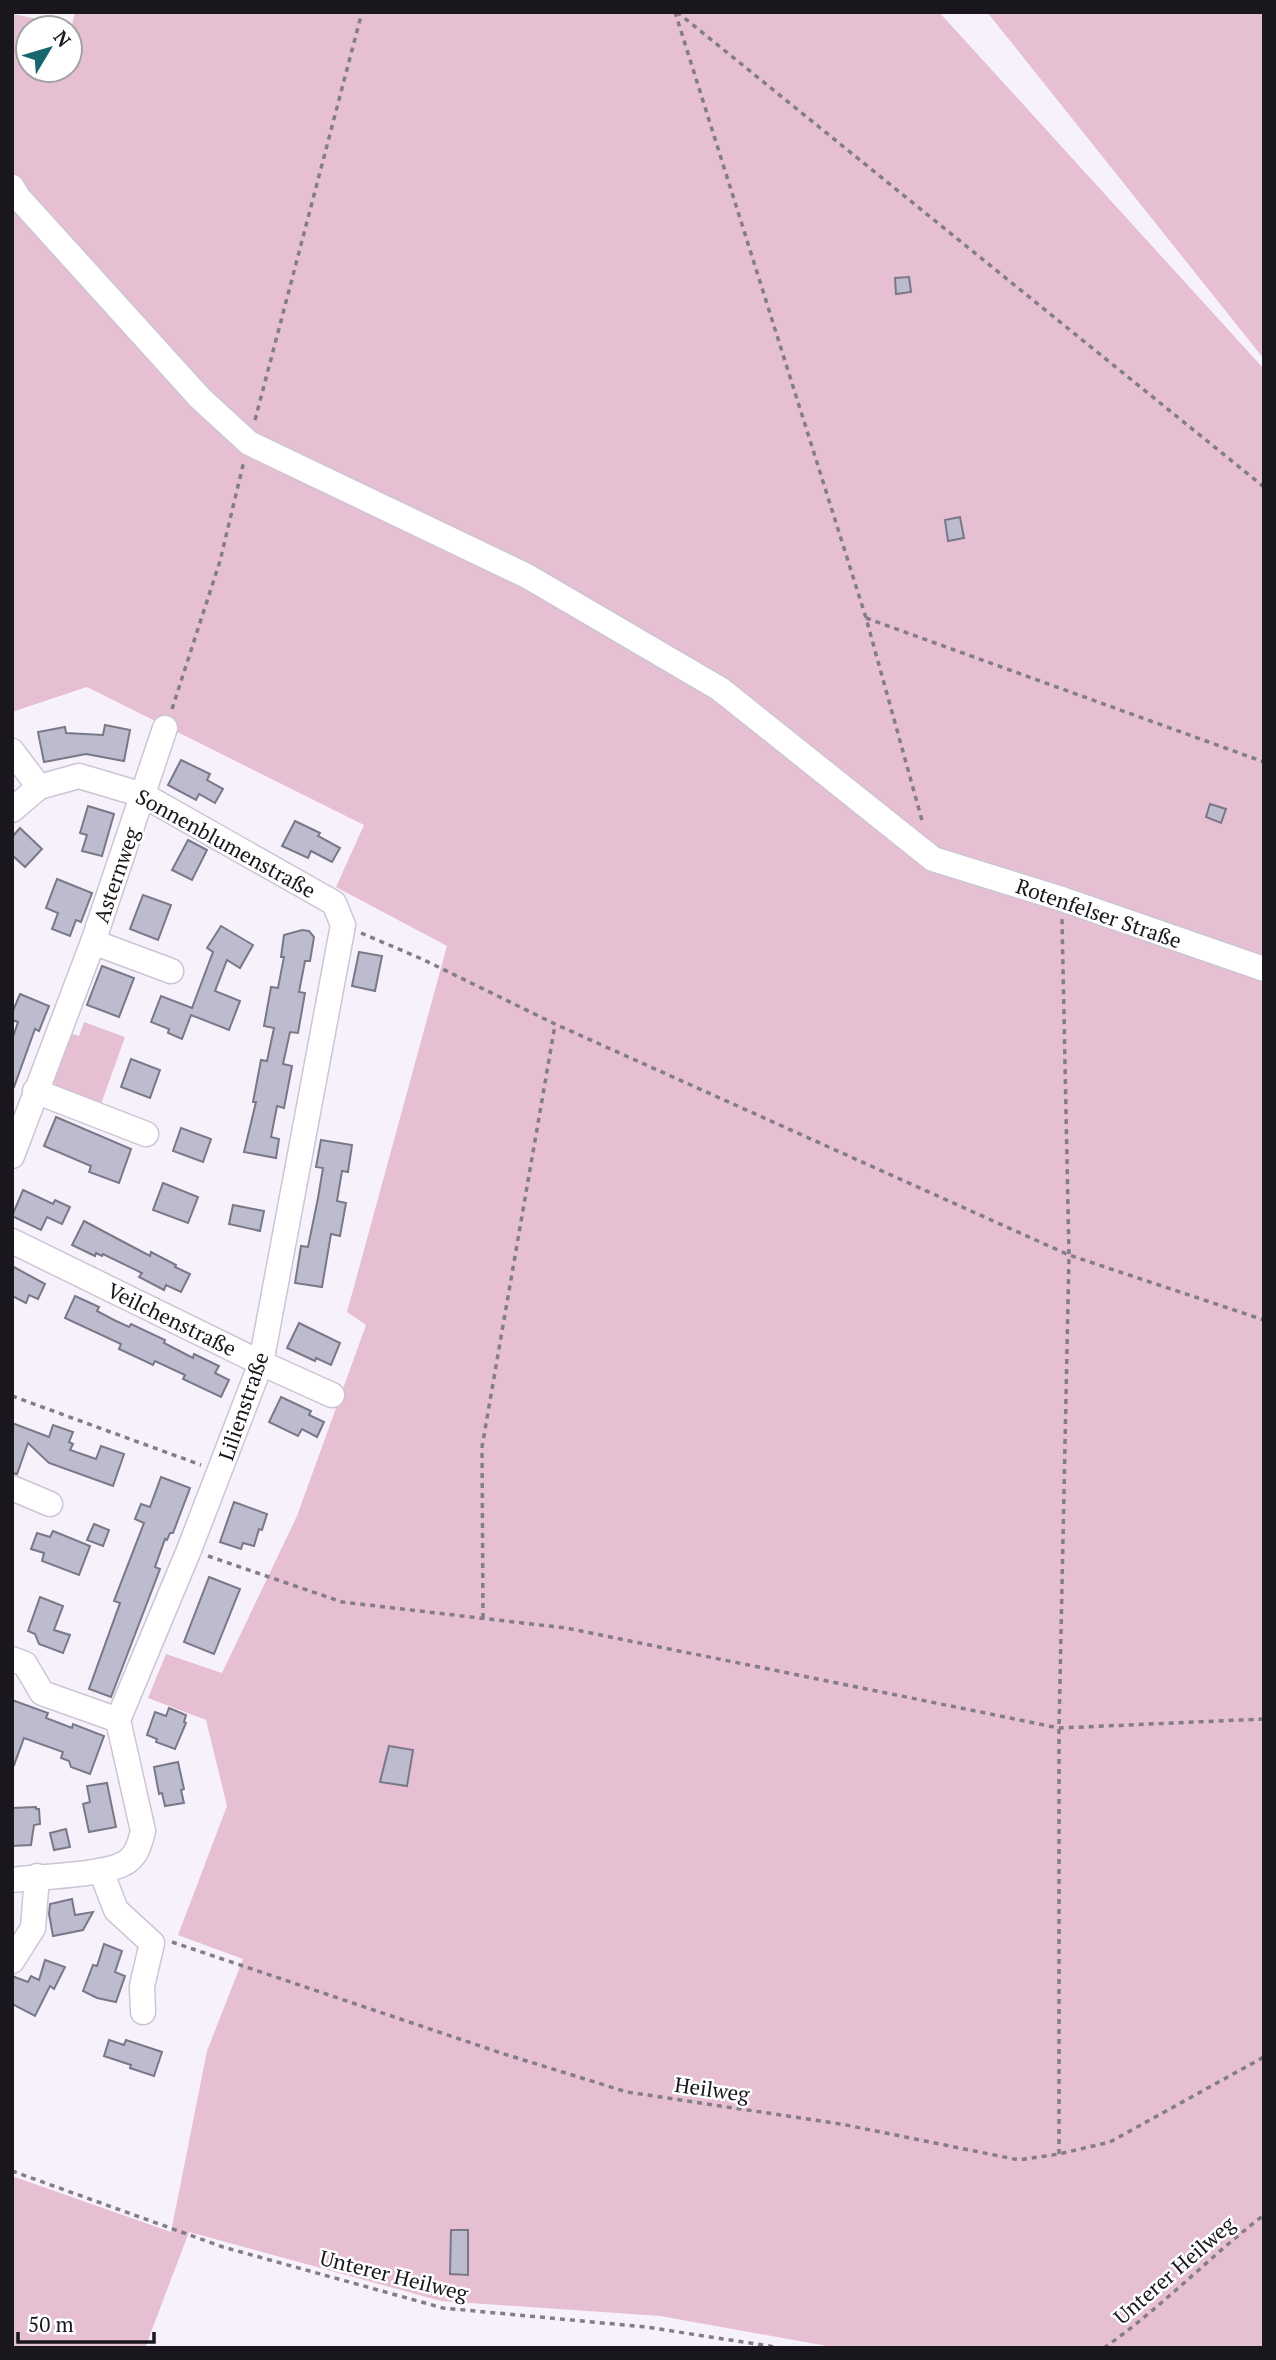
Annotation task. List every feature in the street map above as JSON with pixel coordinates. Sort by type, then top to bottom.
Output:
[{"type":"street","points":[[12,187],[18,197],[200,398],[249,443],[527,576],[720,689],[933,859]]},
{"type":"street","name":"Asternweg","points":[[12,1156],[93,942],[165,728]]},
{"type":"street","points":[[12,751],[39,787],[12,810]]},
{"type":"street","name":"Sonnenblumenstraße","points":[[39,787],[79,776],[144,795],[338,914]]},
{"type":"street","name":"Rotenfelser Straße","points":[[933,859],[1062,899],[1264,969]]},
{"type":"street","name":"Lilienstraße","points":[[118,1720],[189,1549],[261,1363],[338,914]]},
{"type":"street","name":"Asternweg","points":[[93,942],[170,971]]},
{"type":"street","points":[[35,1091],[146,1134]]},
{"type":"street","name":"Veilchenstraße","points":[[12,1241],[332,1395]]},
{"type":"street","points":[[12,1488],[50,1504]]},
{"type":"street","points":[[12,1659],[25,1664],[42,1693],[118,1720],[143,1831],[139,1847],[128,1861],[101,1871],[12,1880]]},
{"type":"street","points":[[101,1871],[116,1910],[152,1943],[142,1986],[143,2012]]},
{"type":"street","points":[[12,1961],[33,1928],[37,1876]]},
{"type":"path","points":[[165,728],[220,561],[362,12]]},
{"type":"path","points":[[676,12],[1264,486]]},
{"type":"path","points":[[676,12],[866,618],[933,859]]},
{"type":"path","points":[[866,618],[1264,762]]},
{"type":"path","points":[[1059,2154],[1059,1728],[1069,1255],[1062,899]]},
{"type":"path","points":[[338,914],[422,959],[555,1024],[1069,1255],[1264,1320]]},
{"type":"path","points":[[483,1618],[482,1447],[555,1024]]},
{"type":"path","points":[[12,1396],[220,1471]]},
{"type":"path","points":[[189,1549],[342,1602],[566,1628],[1059,1728],[1264,1720]]},
{"type":"path","name":"Heilweg","points":[[152,1943],[172,1942],[627,2092],[841,2123],[1019,2160],[1111,2142],[1264,2057]]},
{"type":"path","name":"Unterer Heilweg","points":[[12,2171],[223,2247],[443,2308],[646,2327],[782,2348]]},
{"type":"path","name":"Unterer Heilweg","points":[[1104,2348],[1138,2324],[1264,2215]]},
{"type":"shaded area","points":[[75,12],[939,12],[1264,369],[1264,2348],[838,2348],[660,2316],[441,2301],[189,2232],[145,2348],[12,2348],[12,2176],[171,2232],[207,2051],[243,1959],[178,1935],[227,1806],[206,1720],[148,1698],[166,1654],[222,1673],[297,1516],[366,1325],[347,1312],[447,946],[336,887],[364,825],[87,687],[12,712],[12,14],[14,84],[84,84],[84,14]]},
{"type":"shaded area","points":[[987,12],[1264,12],[1264,359]]},
{"type":"shaded area","points":[[84,1022],[125,1037],[101,1104],[58,1088],[53,1081],[67,1032],[79,1036]]},
{"type":"building","points":[[909,277],[911,292],[896,294],[895,278]]},
{"type":"building","points":[[960,517],[964,538],[948,541],[945,520]]},
{"type":"building","points":[[105,725],[130,730],[124,761],[86,754],[44,762],[38,732],[65,727],[66,733],[103,735]]},
{"type":"building","points":[[181,760],[210,774],[207,780],[223,789],[215,803],[199,794],[196,800],[168,785]]},
{"type":"building","points":[[1210,804],[1226,809],[1221,823],[1206,817]]},
{"type":"building","points":[[88,806],[114,814],[102,856],[82,851],[87,835],[80,833]]},
{"type":"building","points":[[295,821],[320,833],[318,836],[340,848],[332,862],[311,851],[308,858],[282,846]]},
{"type":"building","points":[[20,828],[42,849],[25,867],[12,855],[12,837]]},
{"type":"building","points":[[188,840],[207,850],[192,880],[172,870]]},
{"type":"building","points":[[57,879],[92,893],[81,922],[76,920],[70,936],[52,929],[58,913],[46,908]]},
{"type":"building","points":[[143,895],[171,905],[158,940],[130,929]]},
{"type":"building","points":[[221,926],[253,945],[240,968],[227,960],[215,991],[240,1001],[229,1030],[191,1015],[182,1039],[168,1033],[169,1029],[151,1022],[161,996],[192,1008],[213,952],[207,948]]},
{"type":"building","points":[[309,931],[314,937],[310,961],[305,961],[299,992],[305,993],[298,1033],[290,1032],[283,1064],[292,1066],[284,1108],[277,1106],[271,1137],[279,1139],[276,1158],[244,1152],[256,1102],[253,1102],[261,1060],[267,1061],[274,1028],[264,1026],[271,987],[278,988],[284,957],[281,957],[284,935]]},
{"type":"building","points":[[359,952],[382,956],[375,991],[352,986]]},
{"type":"building","points":[[102,966],[134,978],[119,1017],[87,1005]]},
{"type":"building","points":[[20,994],[49,1006],[39,1031],[35,1029],[14,1087],[12,1040],[18,1022],[12,1020],[12,1013]]},
{"type":"building","points":[[131,1059],[160,1070],[150,1098],[121,1087]]},
{"type":"building","points":[[56,1117],[131,1149],[119,1183],[89,1172],[91,1166],[44,1146]]},
{"type":"building","points":[[181,1128],[211,1139],[203,1162],[173,1151]]},
{"type":"building","points":[[321,1140],[352,1145],[348,1172],[342,1171],[337,1201],[346,1203],[340,1236],[331,1234],[322,1287],[295,1283],[301,1246],[308,1247],[318,1198],[323,1168],[316,1167]]},
{"type":"building","points":[[163,1183],[198,1197],[188,1223],[153,1210]]},
{"type":"building","points":[[23,1190],[53,1204],[55,1200],[70,1207],[62,1224],[47,1217],[41,1230],[12,1216]]},
{"type":"building","points":[[233,1205],[264,1211],[260,1231],[229,1224]]},
{"type":"building","points":[[84,1221],[150,1256],[151,1252],[190,1274],[181,1292],[166,1285],[164,1290],[139,1277],[142,1273],[103,1254],[102,1256],[96,1253],[95,1256],[72,1245]]},
{"type":"building","points":[[12,1266],[45,1284],[38,1299],[29,1295],[26,1303],[12,1296]]},
{"type":"building","points":[[75,1296],[99,1307],[97,1311],[114,1320],[129,1327],[131,1324],[165,1340],[164,1343],[193,1358],[194,1354],[219,1366],[215,1373],[229,1380],[221,1397],[183,1379],[185,1375],[155,1361],[153,1365],[119,1349],[121,1344],[65,1318]]},
{"type":"building","points":[[299,1323],[340,1343],[331,1365],[287,1348]]},
{"type":"building","points":[[281,1397],[311,1411],[309,1415],[324,1422],[317,1437],[302,1429],[298,1436],[269,1422]]},
{"type":"building","points":[[12,1423],[49,1437],[53,1425],[73,1432],[69,1442],[73,1444],[70,1450],[96,1459],[101,1446],[124,1454],[113,1486],[49,1463],[28,1443],[17,1474],[12,1473]]},
{"type":"building","points":[[161,1477],[190,1488],[173,1533],[165,1539],[155,1567],[160,1569],[111,1697],[89,1689],[120,1603],[114,1601],[144,1523],[135,1519],[141,1504],[150,1507]]},
{"type":"building","points":[[234,1502],[267,1514],[254,1546],[243,1543],[241,1549],[220,1542]]},
{"type":"building","points":[[94,1524],[109,1530],[103,1546],[87,1540]]},
{"type":"building","points":[[53,1531],[90,1546],[79,1575],[42,1561],[44,1553],[31,1549],[37,1533],[50,1537]]},
{"type":"building","points":[[209,1577],[240,1589],[214,1654],[184,1642]]},
{"type":"building","points":[[40,1597],[63,1606],[54,1630],[70,1635],[63,1653],[39,1644],[35,1634],[28,1631]]},
{"type":"building","points":[[12,1700],[48,1713],[46,1718],[72,1728],[73,1724],[104,1736],[90,1774],[71,1767],[69,1761],[61,1758],[63,1752],[24,1738],[14,1765],[12,1764]]},
{"type":"building","points":[[169,1708],[186,1715],[186,1723],[175,1749],[156,1742],[157,1739],[147,1735],[155,1712],[166,1716]]},
{"type":"building","points":[[389,1746],[413,1750],[407,1786],[380,1782]]},
{"type":"building","points":[[178,1762],[184,1803],[165,1806],[162,1793],[159,1794],[154,1767]]},
{"type":"building","points":[[107,1783],[116,1827],[89,1832],[83,1804],[90,1802],[87,1786]]},
{"type":"building","points":[[12,1808],[39,1809],[40,1824],[34,1825],[31,1845],[12,1846]]},
{"type":"building","points":[[66,1829],[70,1847],[54,1850],[50,1833]]},
{"type":"building","points":[[72,1899],[75,1915],[93,1912],[83,1930],[53,1936],[50,1904]]},
{"type":"building","points":[[104,1944],[122,1951],[115,1972],[125,1976],[116,2002],[97,1998],[83,1991],[93,1965],[97,1966]]},
{"type":"building","points":[[45,1960],[65,1967],[54,1989],[50,1986],[35,2016],[12,2004],[12,1976],[28,1982],[31,1976],[39,1980]]},
{"type":"building","points":[[109,2040],[124,2045],[126,2040],[162,2052],[154,2076],[104,2056]]},
{"type":"building","points":[[451,2230],[468,2230],[468,2275],[450,2274]]}]
